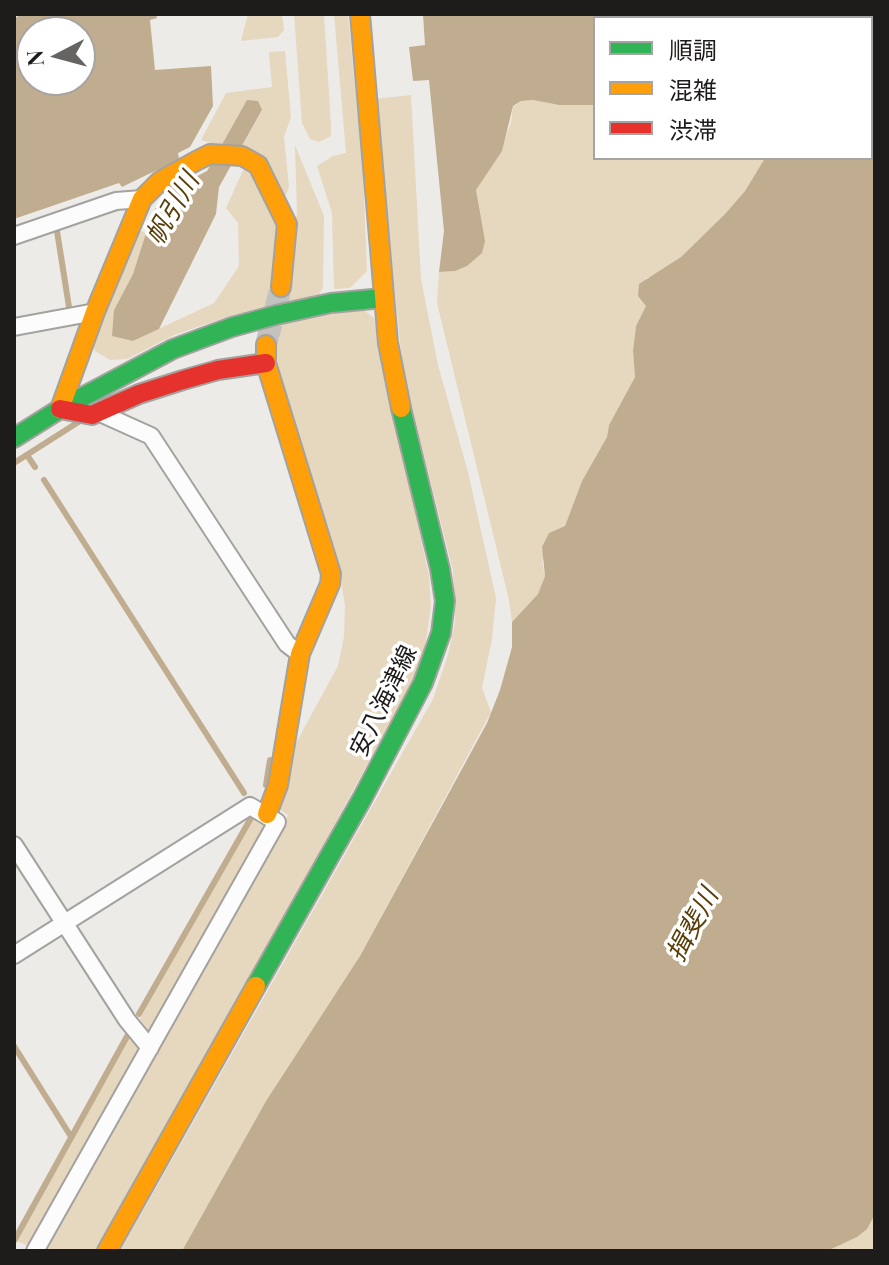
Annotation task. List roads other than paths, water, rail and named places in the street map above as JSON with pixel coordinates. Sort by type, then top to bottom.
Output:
[{"type":"street","name":"安八海津線","points":[[107,1251],[362,799],[434,658],[441,633],[445,601],[442,579],[396,390],[383,298],[360,14]]},
{"type":"street","points":[[60,409],[95,312],[142,199],[160,181],[210,154],[242,156],[258,165],[287,224],[281,287]]},
{"type":"street","points":[[14,236],[116,201],[142,199]]},
{"type":"street","points":[[14,438],[60,409],[173,349],[232,327],[331,303],[383,298]]},
{"type":"street","points":[[14,327],[95,312]]},
{"type":"street","points":[[60,409],[92,415],[100,413],[139,394],[266,354],[331,574],[330,584],[300,654],[278,785],[267,814]]},
{"type":"street","points":[[100,413],[151,436],[287,644],[300,654]]},
{"type":"street","points":[[14,955],[250,806],[277,822],[35,1251]]},
{"type":"street","points":[[14,845],[127,1020],[150,1048]]},
{"type":"water","points":[[21,14],[156,14],[157,18],[150,20],[155,70],[211,66],[213,106],[190,147],[178,153],[180,164],[162,175],[157,170],[122,187],[119,183],[14,219],[14,19],[16,18],[16,96],[96,96],[96,16],[18,16]]},
{"type":"water","name":"揖斐川","points":[[423,14],[875,14],[875,1214],[867,1229],[857,1237],[827,1251],[182,1251],[266,1101],[360,956],[487,723],[512,647],[512,622],[538,594],[545,576],[542,547],[549,533],[565,526],[582,481],[635,377],[633,351],[636,326],[646,306],[638,296],[639,284],[681,257],[725,214],[745,191],[764,160],[873,160],[873,16],[593,16],[593,105],[559,105],[533,100],[521,101],[513,106],[502,151],[476,190],[485,241],[482,253],[467,266],[439,272],[444,231],[429,80],[413,81],[409,47],[425,45]]},
{"type":"water","points":[[247,100],[258,101],[262,110],[219,187],[216,214],[159,329],[133,341],[112,336],[114,310],[133,274],[153,211],[173,189],[168,183],[180,175],[184,183],[207,171]]},
{"type":"waterway","points":[[57,231],[69,307]]},
{"type":"waterway","name":"帆引川","points":[[14,463],[80,421]]},
{"type":"waterway","points":[[27,455],[35,467]]},
{"type":"waterway","points":[[44,480],[244,793]]},
{"type":"waterway","points":[[266,785],[270,760]]},
{"type":"waterway","points":[[139,1014],[251,818]]},
{"type":"waterway","points":[[14,1241],[130,1031]]},
{"type":"waterway","points":[[14,1046],[70,1135]]},
{"type":"tunnel","points":[[266,345],[281,287]]}]
